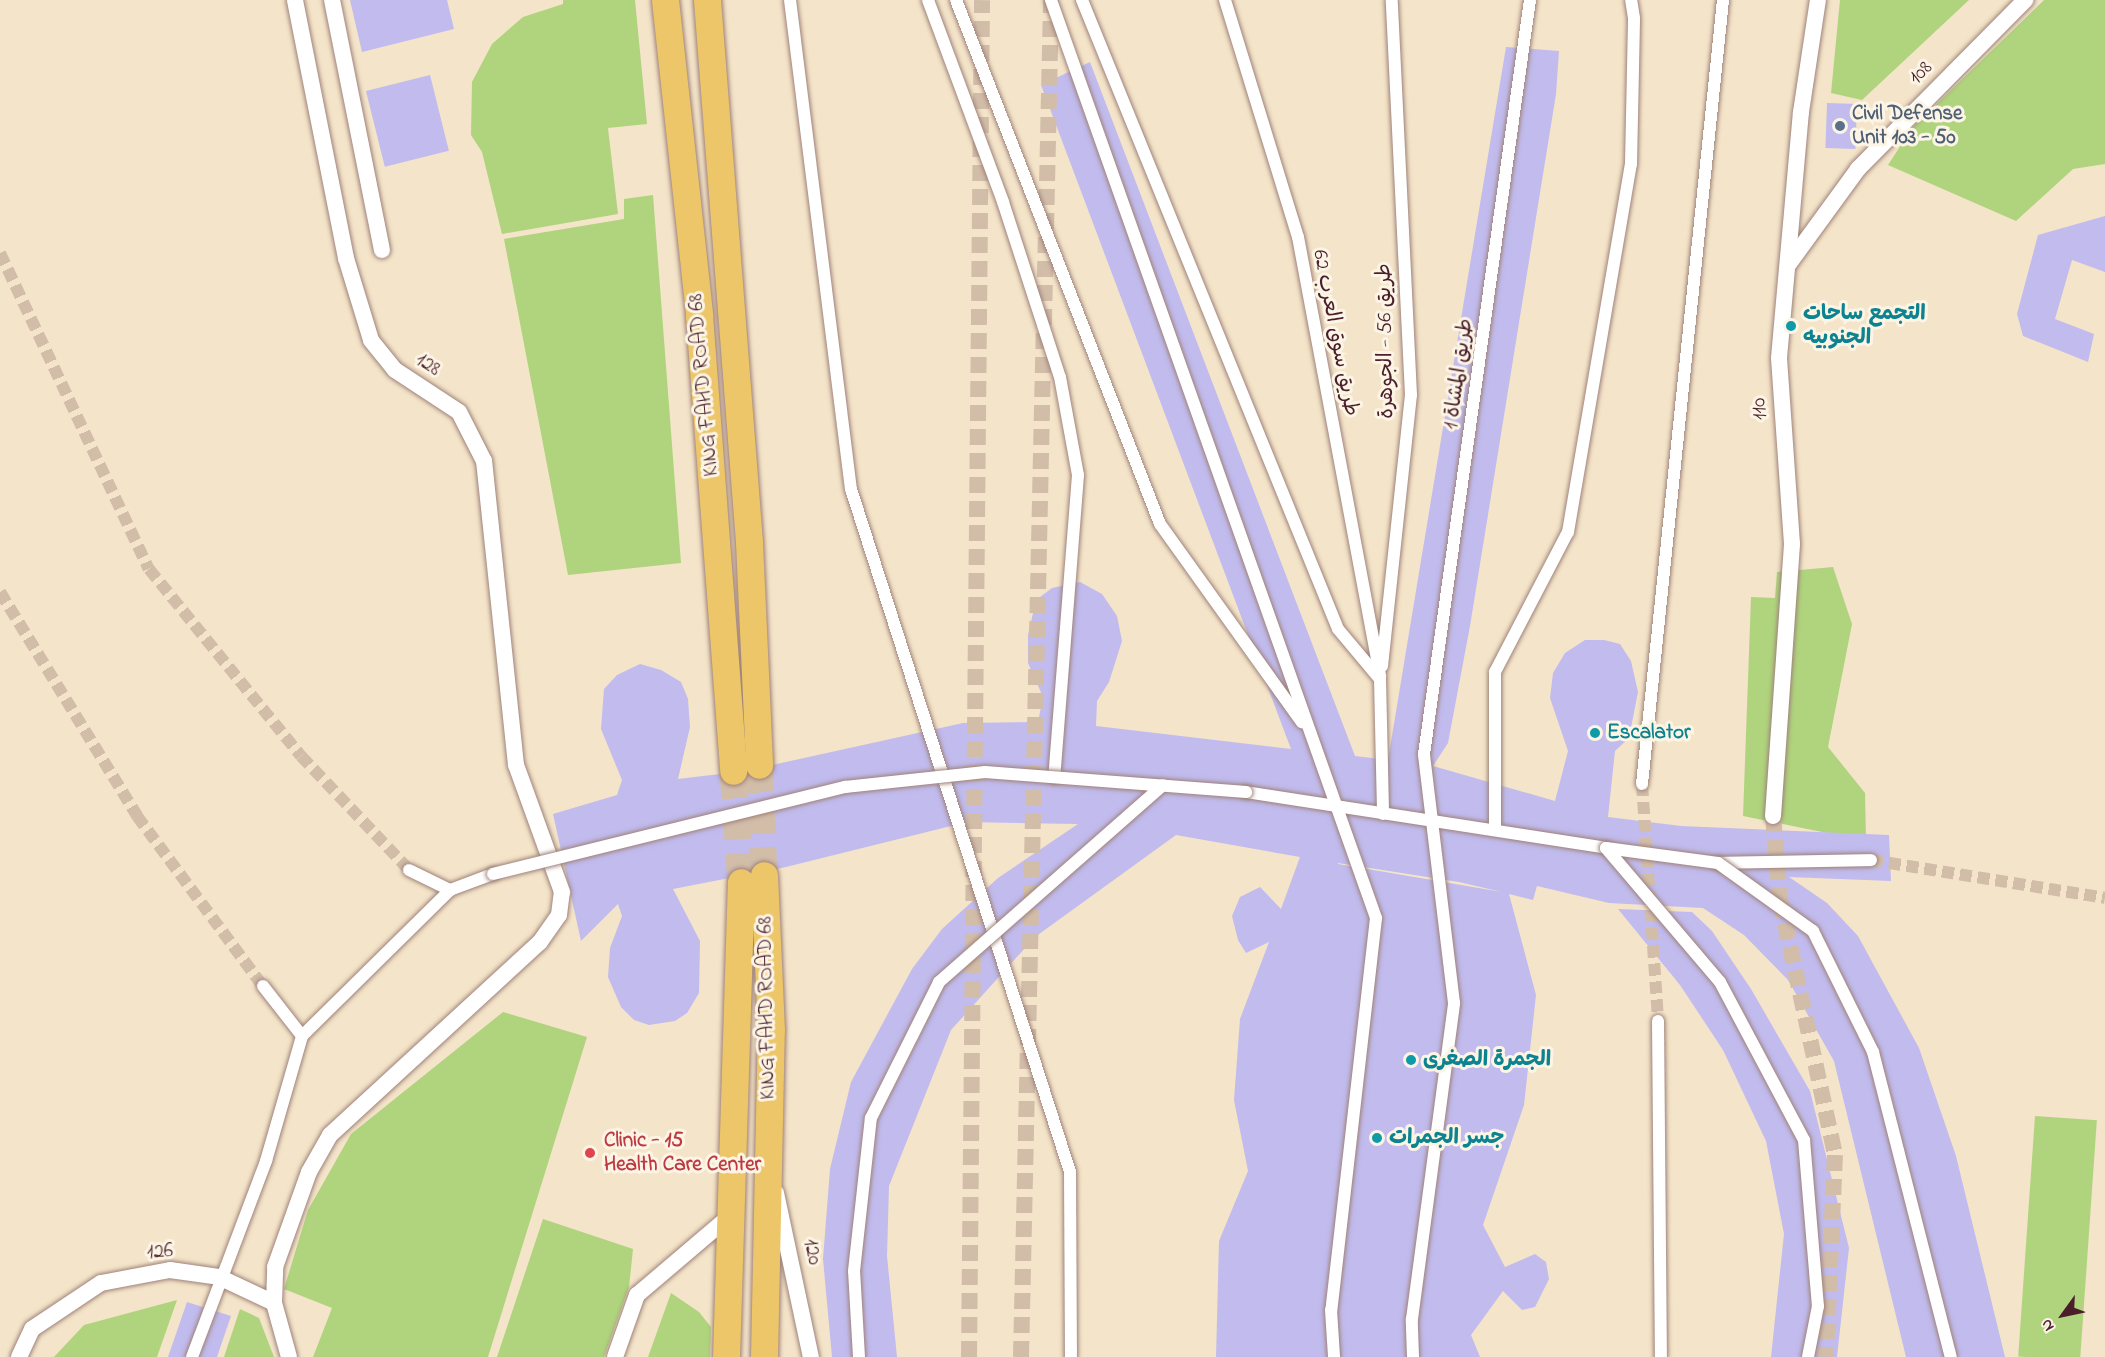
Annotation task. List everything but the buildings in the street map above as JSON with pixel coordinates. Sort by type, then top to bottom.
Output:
[{"type":"main road","name":"KING FAHD ROAD 68","points":[[665,0],[699,315],[733,771]]},
{"type":"main road","name":"KING FAHD ROAD 68","points":[[707,0],[749,542],[759,765]]},
{"type":"main road","name":"KING FAHD ROAD 68","points":[[726,1357],[731,1215],[753,878],[771,1030],[764,1357]]},
{"type":"street","name":"128","points":[[274,1303],[275,1267],[309,1172],[330,1135],[540,942],[559,915],[562,892],[516,765],[484,461],[459,412],[395,370],[371,340],[346,258],[295,0]]},
{"type":"street","points":[[332,0],[382,250]]},
{"type":"street","points":[[790,0],[851,489],[1070,1172],[1069,1357]]},
{"type":"street","points":[[928,0],[1003,202],[1060,377],[1078,475],[1054,777]]},
{"type":"street","points":[[956,0],[1160,524],[1311,735]]},
{"type":"street","points":[[1051,0],[1077,68],[1376,918],[1331,1310],[1334,1357]]},
{"type":"street","points":[[1082,0],[1338,629],[1380,679],[1383,814]]},
{"type":"street","name":"طريق سوق العرب 62","points":[[1225,0],[1298,237],[1380,679]]},
{"type":"street","name":"طريق 56 - الجوهرة","points":[[1380,679],[1411,396],[1392,0]]},
{"type":"street","name":"طريق المشاة 1","points":[[1413,1357],[1412,1319],[1454,1003],[1424,754],[1530,0]]},
{"type":"street","points":[[1495,830],[1496,672],[1568,532],[1631,164],[1634,18],[1631,0]]},
{"type":"street","points":[[1642,784],[1723,0]]},
{"type":"street","name":"110","points":[[1773,816],[1792,544],[1779,358],[1802,112],[1818,0]]},
{"type":"street","name":"108","points":[[1787,266],[1858,169],[2025,0]]},
{"type":"street","points":[[192,1357],[219,1277],[266,1161],[302,1036],[450,890],[493,874],[845,788],[985,772],[1246,792],[1446,825],[1495,830],[1718,863],[1871,860]]},
{"type":"street","points":[[859,1357],[854,1271],[871,1118],[939,982],[1163,785]]},
{"type":"street","points":[[1606,848],[1720,982],[1804,1140],[1818,1306],[1808,1357]]},
{"type":"street","points":[[1718,863],[1813,931],[1873,1052],[1951,1357]]},
{"type":"street","points":[[409,870],[450,890]]},
{"type":"street","points":[[263,986],[302,1036]]},
{"type":"street","points":[[1658,1021],[1661,1357]]},
{"type":"street","name":"120","points":[[768,1157],[811,1357]]},
{"type":"street","points":[[615,1357],[637,1295],[731,1215]]},
{"type":"street","name":"126","points":[[19,1357],[32,1329],[101,1283],[170,1270],[219,1277],[274,1303]]},
{"type":"street","points":[[274,1303],[289,1357]]},
{"type":"green space","points":[[563,0],[635,0],[647,124],[608,128],[618,214],[502,234],[482,152],[471,135],[472,82],[492,44],[523,17],[563,4]]},
{"type":"green space","points":[[1840,0],[1969,0],[1862,100],[1831,93]]},
{"type":"green space","points":[[2044,0],[2105,0],[2105,164],[2073,169],[2016,221],[1888,165],[1912,128]]},
{"type":"green space","points":[[653,195],[681,563],[568,575],[504,239],[624,219],[624,199]]},
{"type":"green space","points":[[1833,567],[1852,624],[1828,747],[1865,793],[1866,841],[1743,816],[1751,597],[1775,598],[1777,572]]},
{"type":"green space","points":[[503,1012],[587,1037],[488,1357],[313,1357],[332,1308],[284,1289],[308,1210],[351,1134]]},
{"type":"green space","points":[[2035,1116],[2097,1120],[2080,1357],[2018,1356]]},
{"type":"green space","points":[[543,1219],[633,1249],[629,1287],[604,1357],[497,1357]]},
{"type":"green space","points":[[671,1293],[699,1312],[711,1327],[710,1357],[648,1357]]},
{"type":"green space","points":[[177,1300],[157,1357],[54,1357],[84,1325]]},
{"type":"green space","points":[[240,1309],[259,1318],[274,1357],[224,1357]]},
{"type":"tunnel","points":[[969,1357],[982,0]]},
{"type":"tunnel","points":[[1021,1357],[1051,0]]},
{"type":"tunnel","points":[[0,253],[149,569],[301,756],[409,870]]},
{"type":"tunnel","points":[[0,592],[137,816],[263,986]]},
{"type":"tunnel","points":[[759,765],[764,875]]},
{"type":"tunnel","points":[[733,771],[741,882]]},
{"type":"tunnel","points":[[1642,784],[1658,1021]]},
{"type":"tunnel","points":[[1773,816],[1780,900],[1835,1155],[1826,1357]]},
{"type":"tunnel","points":[[1871,860],[2105,898]]},
{"type":"place","name":"Civil Defense Unit 103 - 50","points":[[1840,126]]},
{"type":"place","name":"التجمع ساحات الجنوبيه","points":[[1791,326]]},
{"type":"place","name":"Escalator","points":[[1595,733]]},
{"type":"place","name":"الجمرة الصغرى","points":[[1411,1060]]},
{"type":"place","name":"جسر الجمرات","points":[[1377,1138]]},
{"type":"place","name":"Clinic - 15 Health Care Center","points":[[590,1153]]}]
